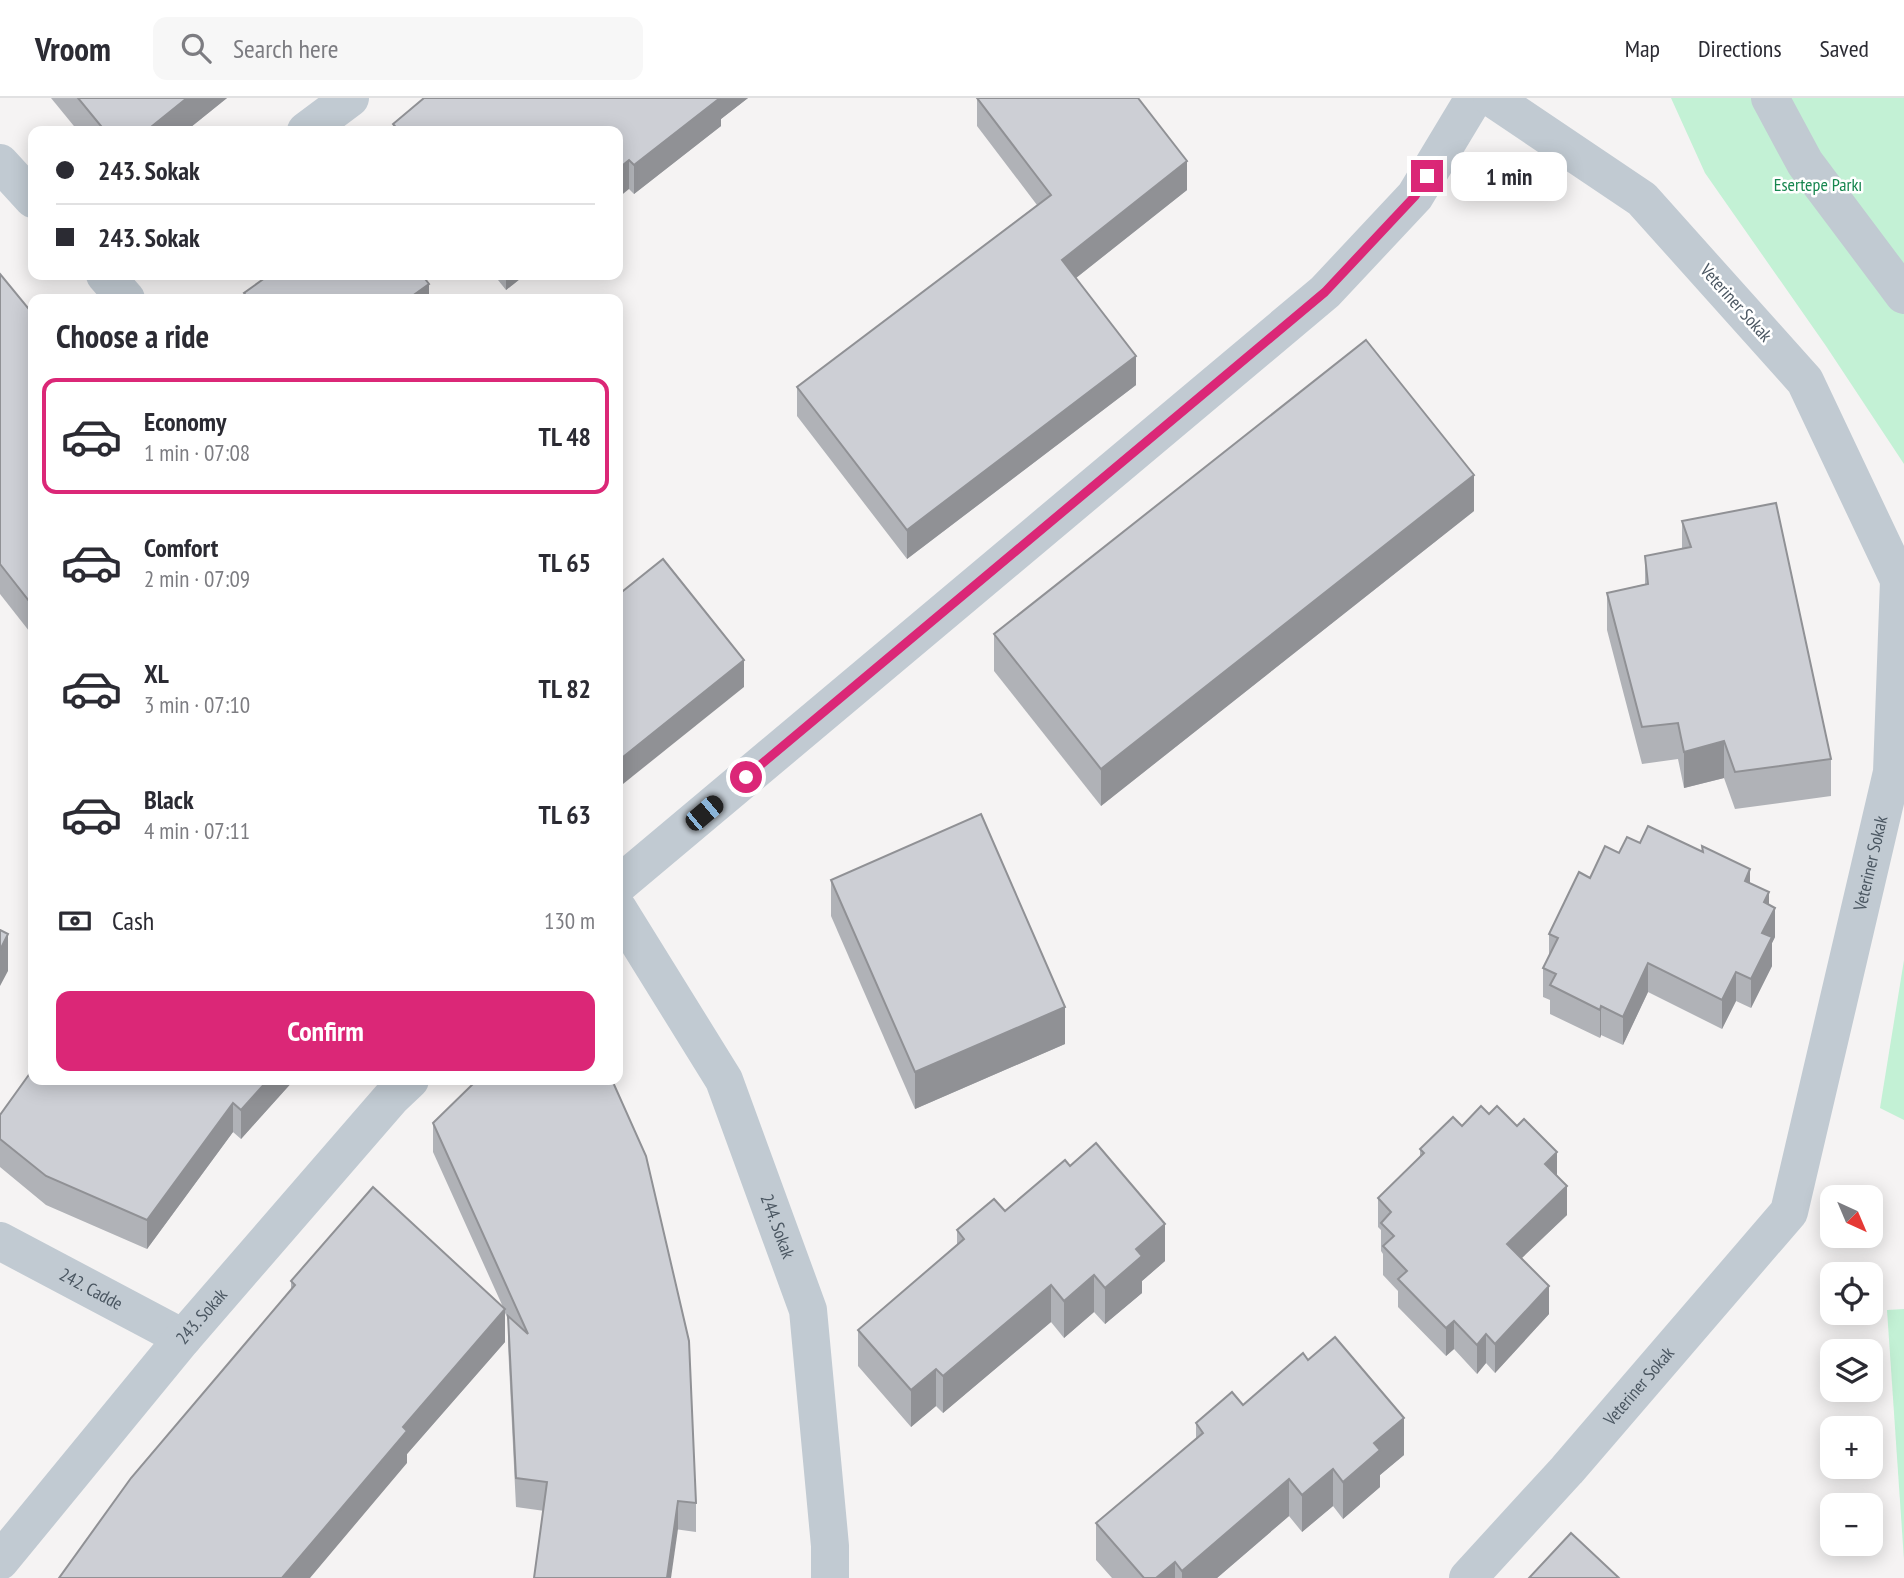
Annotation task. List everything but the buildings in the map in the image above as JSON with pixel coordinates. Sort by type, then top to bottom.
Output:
[{"type":"street","points":[[313,126],[350,98]]},
{"type":"street","points":[[623,881],[1325,292],[1415,196],[1474,98]]},
{"type":"street","name":"Veteriner Sokak","points":[[1468,1578],[1567,1470],[1789,1212],[1892,772],[1901,579],[1805,381],[1642,199],[1492,98]]},
{"type":"street","points":[[1770,98],[1805,163],[1904,295]]},
{"type":"street","points":[[0,163],[28,194]]},
{"type":"street","name":"244. Sokak","points":[[623,917],[724,1080],[808,1310],[830,1546],[830,1578]]},
{"type":"street","name":"243. Sokak","points":[[0,1561],[183,1338],[405,1085]]},
{"type":"street","name":"242. Cadde","points":[[0,1241],[183,1338]]},
{"type":"green space","name":"Esertepe Parkı","points":[[1671,98],[1904,98],[1904,464],[1826,346],[1705,173]]},
{"type":"green space","points":[[1904,960],[1904,1120],[1880,1108]]},
{"type":"green space","points":[[1904,1309],[1904,1560],[1887,1310]]},
{"type":"route","points":[[746,777],[1325,292],[1415,196],[1427,176]]}]
